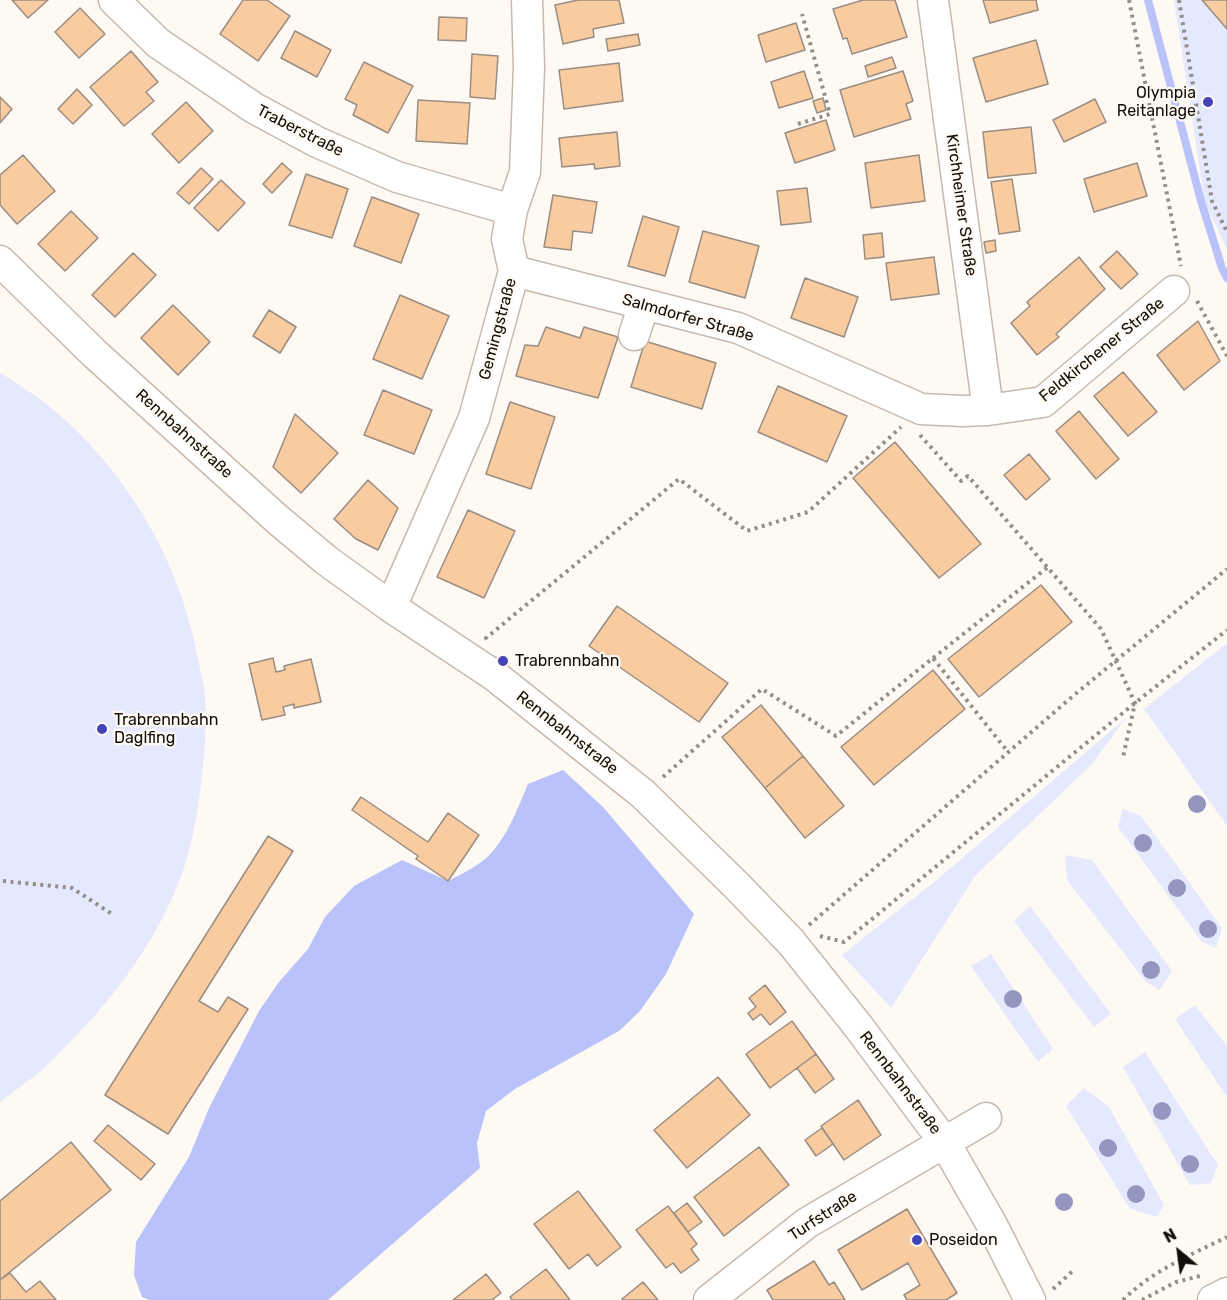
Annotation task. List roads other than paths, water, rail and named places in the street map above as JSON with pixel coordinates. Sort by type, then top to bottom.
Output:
[{"type":"street","name":"Traberstraße","points":[[114,0],[158,43],[254,108],[317,142],[397,177],[512,210]]},
{"type":"street","name":"Gemingstraße","points":[[391,608],[474,418],[514,271],[507,239],[512,210],[525,172],[529,67],[527,0]]},
{"type":"street","name":"Kirchheimer Straße","points":[[933,0],[988,410]]},
{"type":"street","name":"Rennbahnstraße","points":[[0,261],[95,354],[277,519],[326,560],[391,608],[490,673],[643,794],[797,936],[858,1026],[945,1143],[992,1225],[1041,1295]]},
{"type":"street","name":"Salmdorfer Straße","points":[[514,271],[738,328],[914,415]]},
{"type":"street","name":"Feldkirchener Straße","points":[[914,415],[988,410],[1043,402],[1174,291]]},
{"type":"street","points":[[634,335],[644,304]]},
{"type":"street","name":"Turfstraße","points":[[709,1300],[807,1223],[986,1118]]},
{"type":"street","points":[[1208,1287],[1227,1293]]},
{"type":"waterway","points":[[1148,0],[1201,201],[1227,278]]},
{"type":"place","name":"Olympia Reitanlage","points":[[1208,102]]},
{"type":"place","name":"Trabrennbahn","points":[[503,661]]},
{"type":"place","name":"Trabrennbahn Daglfing","points":[[102,729]]},
{"type":"place","name":"Poseidon","points":[[917,1240]]}]
